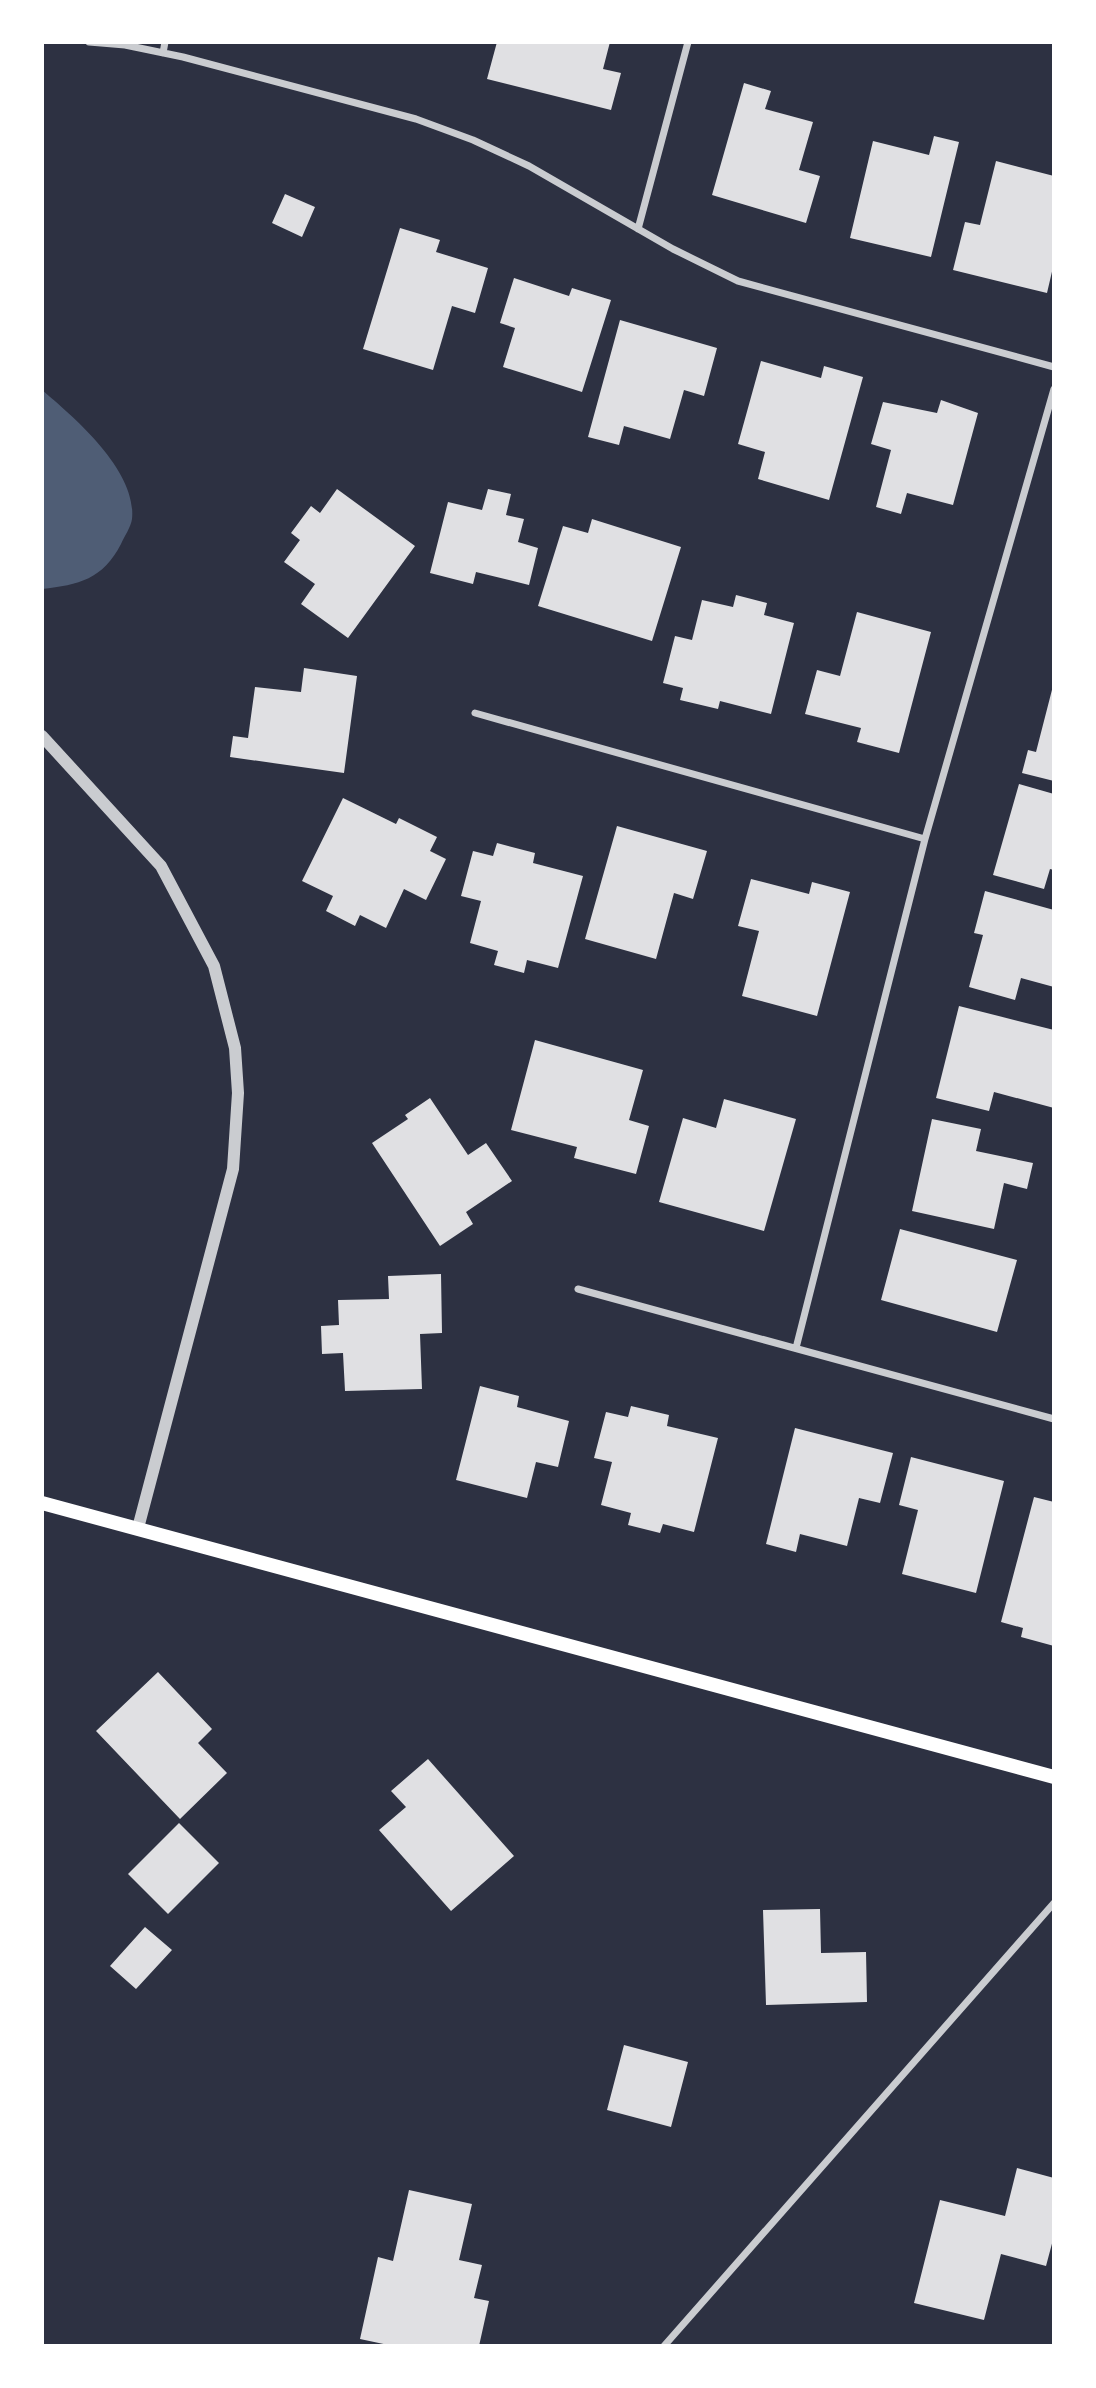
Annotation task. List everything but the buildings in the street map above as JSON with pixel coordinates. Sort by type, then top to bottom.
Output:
[{"type":"main road","points":[[42,1503],[1054,1777]]},
{"type":"street","points":[[89,42],[125,45],[163,53],[416,120],[473,140],[529,166],[638,229],[738,281],[1054,367]]},
{"type":"street","points":[[163,53],[165,42]]},
{"type":"street","points":[[638,229],[688,42]]},
{"type":"street","points":[[796,1348],[925,839],[1054,389]]},
{"type":"street","points":[[475,713],[925,839]]},
{"type":"street","points":[[42,736],[161,866],[214,966],[235,1048],[238,1093],[233,1169],[138,1528]]},
{"type":"street","points":[[578,1289],[1054,1419]]},
{"type":"street","points":[[664,2346],[1054,1903]]},
{"type":"water","points":[[42,390],[86,430],[114,464],[131,501],[132,519],[114,556],[98,573],[79,582],[42,589]]}]
